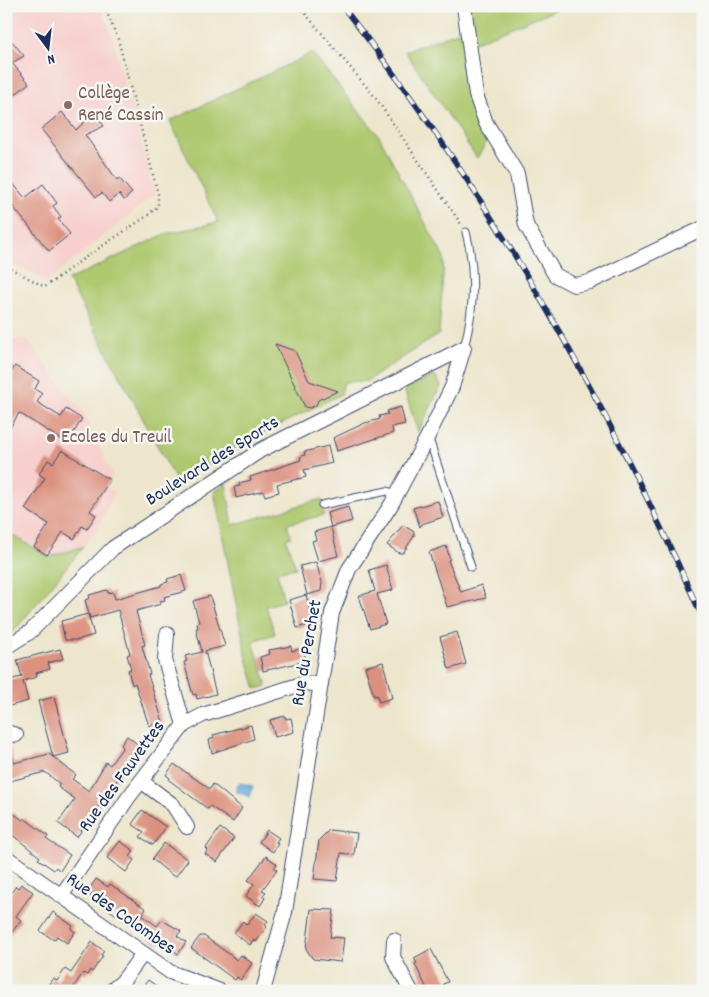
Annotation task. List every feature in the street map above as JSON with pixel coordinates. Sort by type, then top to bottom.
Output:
[{"type":"street","points":[[464,6],[476,95],[486,124],[518,174],[526,225],[555,275],[574,285],[590,282],[703,228]]},
{"type":"street","name":"Rue du Perchet","points":[[262,991],[285,912],[332,613],[349,569],[396,494],[428,436],[452,387],[464,348]]},
{"type":"street","name":"Boulevard des Sports","points":[[7,647],[30,632],[113,548],[231,469],[262,450],[464,348]]},
{"type":"street","points":[[167,634],[165,660],[184,725]]},
{"type":"street","name":"Rue des Fauvettes","points":[[62,896],[142,781],[184,725],[203,715],[305,683],[321,684]]},
{"type":"street","points":[[142,781],[173,805],[187,827]]},
{"type":"street","name":"Rue des Colombes","points":[[8,862],[62,896],[142,955],[176,976],[220,991]]},
{"type":"street","points":[[394,940],[392,957],[410,991]]},
{"type":"street","points":[[111,991],[122,982],[142,955]]},
{"type":"lane","points":[[464,348],[470,325],[473,265],[466,232]]},
{"type":"lane","points":[[428,436],[471,566]]},
{"type":"lane","points":[[322,505],[387,490],[396,494]]},
{"type":"path","points":[[6,266],[45,287],[148,216],[158,206],[158,194],[118,39],[104,6]]},
{"type":"path","points":[[298,6],[375,97],[444,195],[466,232]]},
{"type":"shaded area","name":"Collège René Cassin","points":[[6,6],[100,6],[112,36],[155,194],[48,281],[6,261],[6,193],[15,186],[6,175],[6,157],[8,155],[6,150]]},
{"type":"shaded area","name":"Ecoles du Treuil","points":[[26,339],[85,415],[113,476],[106,487],[115,493],[95,533],[84,546],[49,557],[6,531],[6,340]]},
{"type":"green space","points":[[469,6],[565,6],[475,42]]},
{"type":"green space","points":[[463,30],[474,114],[489,138],[477,158],[405,51]]},
{"type":"green space","points":[[312,53],[379,136],[444,258],[439,334],[367,381],[344,382],[341,394],[236,447],[178,484],[68,280],[165,234],[218,222],[170,121]]},
{"type":"green space","points":[[433,376],[437,378],[441,386],[418,432],[404,389]]},
{"type":"green space","points":[[226,484],[233,525],[321,499],[324,515],[287,524],[291,537],[286,539],[296,568],[277,572],[284,601],[266,606],[275,634],[253,641],[267,686],[256,689],[246,655],[214,492]]},
{"type":"green space","points":[[9,533],[49,557],[84,546],[14,631],[6,636],[6,538]]},
{"type":"water","points":[[240,783],[253,786],[250,797],[237,792],[236,788]]},
{"type":"building","points":[[6,34],[24,56],[12,63],[29,83],[6,102]]},
{"type":"building","points":[[62,112],[76,130],[93,114],[104,126],[85,135],[117,180],[119,178],[132,193],[124,200],[119,194],[109,202],[102,193],[96,197],[41,129]]},
{"type":"building","points":[[6,175],[25,198],[43,184],[57,203],[53,206],[61,217],[58,219],[70,234],[49,251],[6,198]]},
{"type":"building","points":[[275,344],[295,351],[309,381],[338,391],[318,400],[316,405],[310,408],[305,407]]},
{"type":"building","points":[[15,366],[39,381],[35,389],[42,394],[37,402],[61,417],[66,409],[82,419],[67,443],[19,413],[6,434],[6,380]]},
{"type":"building","points":[[401,407],[405,424],[392,427],[393,433],[337,451],[333,438],[365,423],[380,419],[379,416],[388,414],[387,411]]},
{"type":"building","points":[[328,446],[332,463],[304,470],[306,477],[277,484],[279,492],[265,496],[263,491],[236,498],[234,487],[240,486],[239,483],[251,480],[250,477],[301,460],[300,457],[305,455],[304,452]]},
{"type":"building","points":[[62,450],[110,480],[90,511],[96,515],[87,529],[82,526],[74,539],[63,532],[47,555],[34,547],[49,524],[25,509],[45,478],[39,474],[48,460],[53,463]]},
{"type":"building","points":[[438,501],[443,517],[422,524],[420,527],[413,508]]},
{"type":"building","points":[[348,507],[352,521],[331,527],[327,513]]},
{"type":"building","points":[[403,525],[414,532],[414,536],[403,553],[399,553],[387,545]]},
{"type":"building","points":[[331,527],[338,556],[318,561],[312,541],[316,540],[314,532]]},
{"type":"building","points":[[446,546],[450,559],[448,560],[461,592],[481,585],[486,598],[447,607],[429,552]]},
{"type":"building","points":[[316,562],[322,582],[321,591],[307,595],[300,566]]},
{"type":"building","points":[[386,565],[393,590],[377,594],[386,624],[370,629],[359,596],[375,591],[369,570]]},
{"type":"building","points":[[181,575],[186,591],[164,597],[165,600],[160,601],[161,604],[136,611],[145,645],[142,646],[150,674],[148,675],[163,722],[149,726],[135,683],[132,685],[128,670],[131,669],[127,655],[130,654],[118,610],[90,618],[85,600],[90,598],[89,595],[107,590],[108,593],[113,592],[115,599],[161,586],[161,584],[168,582],[167,579]]},
{"type":"building","points":[[306,595],[312,619],[309,619],[311,624],[297,628],[289,600]]},
{"type":"building","points":[[210,596],[225,646],[205,651],[216,694],[197,699],[196,694],[193,695],[184,662],[187,661],[185,656],[202,652],[196,629],[199,622],[193,601]]},
{"type":"building","points":[[88,614],[94,635],[80,640],[65,640],[61,621]]},
{"type":"building","points":[[457,632],[466,664],[449,669],[440,637]]},
{"type":"building","points":[[291,646],[292,651],[303,648],[306,661],[263,671],[260,657],[270,654],[269,650]]},
{"type":"building","points":[[60,649],[63,659],[48,663],[50,669],[36,673],[37,677],[23,681],[28,701],[6,707],[6,680],[22,677],[17,660]]},
{"type":"building","points":[[383,662],[392,698],[379,702],[377,695],[374,696],[365,667]]},
{"type":"building","points":[[54,697],[69,753],[53,757],[38,701]]},
{"type":"building","points":[[285,716],[286,719],[291,718],[294,732],[275,737],[270,720]]},
{"type":"building","points":[[251,725],[254,739],[212,753],[209,740],[214,738],[213,735]]},
{"type":"building","points":[[127,736],[143,748],[130,766],[128,764],[77,837],[58,823],[75,799],[58,787],[60,784],[45,772],[6,782],[6,745],[9,744],[14,763],[49,754],[76,775],[72,779],[89,791],[106,762],[110,765],[123,747],[121,745]]},
{"type":"building","points":[[174,764],[210,789],[213,784],[242,808],[233,822],[210,806],[208,809],[169,780],[170,778],[166,775]]},
{"type":"building","points":[[142,810],[166,827],[153,845],[140,837],[144,832],[132,824]]},
{"type":"building","points":[[11,812],[23,820],[24,818],[48,836],[46,839],[70,855],[60,871],[56,867],[54,870],[38,859],[40,857],[6,830],[6,819]]},
{"type":"building","points":[[220,828],[234,838],[217,862],[205,854],[208,850],[206,848]]},
{"type":"building","points":[[267,830],[279,838],[273,852],[259,842]]},
{"type":"building","points":[[329,830],[357,833],[354,855],[341,853],[337,881],[314,879],[319,840]]},
{"type":"building","points":[[120,841],[134,851],[130,857],[134,860],[126,872],[107,858]]},
{"type":"building","points":[[164,843],[188,860],[176,876],[173,876],[152,859]]},
{"type":"building","points":[[266,856],[277,864],[274,868],[277,870],[262,890],[266,892],[262,896],[265,898],[260,906],[246,896],[254,884],[248,880]]},
{"type":"building","points":[[96,879],[108,887],[110,884],[146,909],[142,915],[157,926],[162,920],[181,931],[177,936],[186,942],[178,954],[159,942],[158,945],[90,896],[92,893],[88,891]]},
{"type":"building","points":[[21,884],[33,892],[16,916],[21,920],[6,940],[6,900],[16,886],[18,888]]},
{"type":"building","points":[[311,909],[334,910],[330,937],[344,938],[341,962],[313,959],[306,949]]},
{"type":"building","points":[[53,912],[73,926],[71,929],[75,932],[67,943],[57,936],[54,940],[40,931]]},
{"type":"building","points":[[256,913],[268,921],[265,925],[267,927],[256,942],[253,940],[250,945],[234,933],[243,921],[247,925]]},
{"type":"building","points":[[200,936],[204,936],[237,960],[241,955],[252,963],[241,980],[237,977],[235,980],[191,948]]},
{"type":"building","points":[[92,942],[104,951],[101,955],[103,956],[92,972],[90,970],[87,975],[83,973],[71,991],[44,991],[53,978],[57,981],[65,969],[71,973]]},
{"type":"building","points":[[431,949],[448,982],[443,984],[447,991],[428,991],[415,964],[417,963],[414,958]]},
{"type":"building","points":[[148,980],[163,991],[139,991]]},
{"type":"railway","points":[[342,6],[396,77],[447,150],[496,225],[542,301],[586,379],[627,458],[703,619]]},
{"type":"place","name":"Collège René Cassin","points":[[68,105]]},
{"type":"place","name":"Ecoles du Treuil","points":[[51,438]]}]
